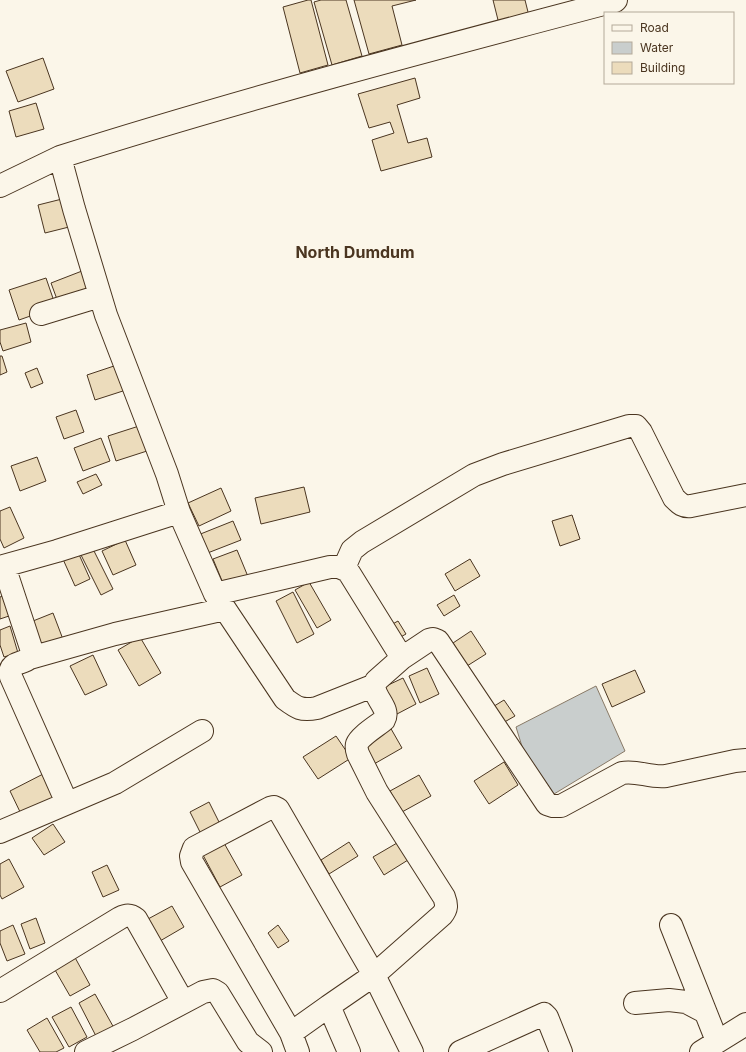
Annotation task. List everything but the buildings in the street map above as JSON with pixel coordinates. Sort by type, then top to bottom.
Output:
[{"type":"street","points":[[0,186],[60,156],[174,121],[617,0]]},
{"type":"street","points":[[60,156],[74,209],[106,315],[167,474],[179,512],[220,602],[285,699],[297,708],[307,710],[317,708],[375,685]]},
{"type":"street","points":[[41,314],[100,296]]},
{"type":"street","points":[[344,568],[352,550],[362,542],[474,475],[503,464],[629,426],[636,426],[641,432],[674,498],[680,505],[685,507],[746,495]]},
{"type":"street","points":[[67,803],[9,671],[10,667],[14,664],[32,654],[2,566],[57,551],[179,512]]},
{"type":"street","points":[[14,664],[330,567],[344,568],[348,571],[402,658]]},
{"type":"street","points":[[412,1052],[374,975],[278,809],[274,807],[270,808],[194,848],[191,856],[192,862],[294,1043],[329,1006],[374,975],[442,915],[446,910],[447,903],[444,897],[377,792],[358,754],[358,743],[386,717],[386,711],[374,690],[376,681],[402,658],[429,640],[432,639],[438,641],[542,798],[547,804],[553,806],[562,806],[622,773],[630,772],[656,777],[666,776],[746,760]]},
{"type":"street","points":[[0,832],[115,783],[202,731]]},
{"type":"street","points":[[0,991],[126,915],[132,916],[136,919],[183,1002]]},
{"type":"street","points":[[671,925],[706,1012],[709,1047],[746,1024]]},
{"type":"street","points":[[86,1052],[203,992],[213,990],[218,993],[248,1042],[261,1052]]},
{"type":"street","points":[[635,1003],[669,1000],[686,1002],[706,1012]]},
{"type":"street","points":[[329,1006],[348,1052]]},
{"type":"street","points":[[460,1052],[483,1047],[544,1014],[547,1017],[561,1052]]},
{"type":"water","points":[[596,686],[625,751],[554,794],[533,782],[516,727]]},
{"type":"district","name":"North Dumdum","points":[[355,252]]}]
